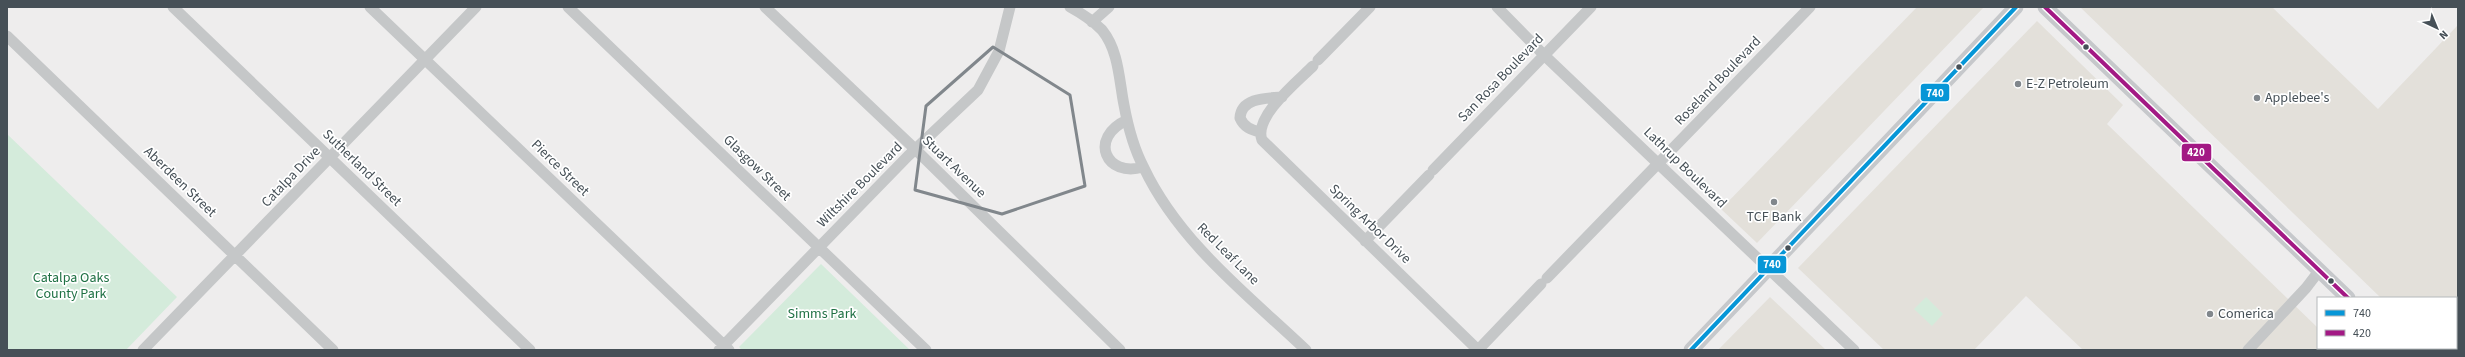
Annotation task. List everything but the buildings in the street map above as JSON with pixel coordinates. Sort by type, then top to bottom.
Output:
[{"type":"main road","points":[[1692,350],[2016,7]]},
{"type":"main road","points":[[2045,7],[2347,297]]},
{"type":"street","name":"Sutherland Street","points":[[173,7],[530,350]]},
{"type":"street","name":"Pierce Street","points":[[370,7],[724,348]]},
{"type":"street","name":"Catalpa Drive","points":[[144,350],[476,7]]},
{"type":"street","name":"Glasgow Street","points":[[568,7],[926,350]]},
{"type":"street","name":"Stuart Avenue","points":[[765,7],[915,149],[1120,350]]},
{"type":"street","name":"Wiltshire Boulevard","points":[[724,348],[915,149],[966,103],[985,78],[999,51],[1010,7]]},
{"type":"street","name":"Red Leaf Lane","points":[[1070,7],[1102,30],[1114,54],[1127,120],[1143,167],[1162,201],[1189,238],[1306,350]]},
{"type":"street","points":[[1092,22],[1109,7]]},
{"type":"street","points":[[1282,97],[1262,99],[1247,105],[1240,113],[1242,123],[1248,128],[1260,132],[1267,115],[1282,97],[1370,7]]},
{"type":"street","name":"Lathrup Boulevard","points":[[1497,7],[1544,55],[1854,350]]},
{"type":"street","name":"San Rosa Boulevard","points":[[1366,241],[1590,7]]},
{"type":"street","name":"Roseland Boulevard","points":[[1478,350],[1810,7]]},
{"type":"street","name":"Aberdeen Street","points":[[7,36],[333,350]]},
{"type":"street","points":[[1127,120],[1108,134],[1105,144],[1106,153],[1111,160],[1122,168],[1143,167]]},
{"type":"street","name":"Spring Arbor Drive","points":[[1260,132],[1266,145],[1478,350]]},
{"type":"street","points":[[2248,350],[2306,288],[2319,271]]},
{"type":"highlighted area","points":[[993,47],[1070,95],[1085,186],[1002,214],[915,190],[926,106]]},
{"type":"shaded area","points":[[1917,7],[1984,7],[1757,243],[1721,209]]},
{"type":"shaded area","points":[[2080,7],[2272,7],[2378,109],[2457,26],[2458,350],[2433,349],[2457,349],[2457,297],[2380,297]]},
{"type":"shaded area","points":[[2037,21],[2123,105],[2107,124],[2317,327],[2317,349],[2341,350],[2083,350],[2026,296],[1974,350],[1884,350],[1798,268]]},
{"type":"shaded area","points":[[1770,297],[1826,350],[1718,350]]},
{"type":"green space","name":"Catalpa Oaks County Park","points":[[7,134],[177,297],[126,350],[7,350]]},
{"type":"green space","name":"Simms Park","points":[[821,264],[910,350],[742,350],[739,347]]},
{"type":"green space","points":[[1926,297],[1943,314],[1932,326],[1914,309]]},
{"type":"transit line","name":"740","points":[[1691,350],[2016,7]]},
{"type":"transit line","name":"420","points":[[2045,7],[2347,297]]},
{"type":"place","name":"E-Z Petroleum","points":[[2018,84]]},
{"type":"place","name":"Applebee's","points":[[2257,98]]},
{"type":"place","name":"TCF Bank","points":[[1774,202]]},
{"type":"place","name":"Comerica","points":[[2210,314]]}]
